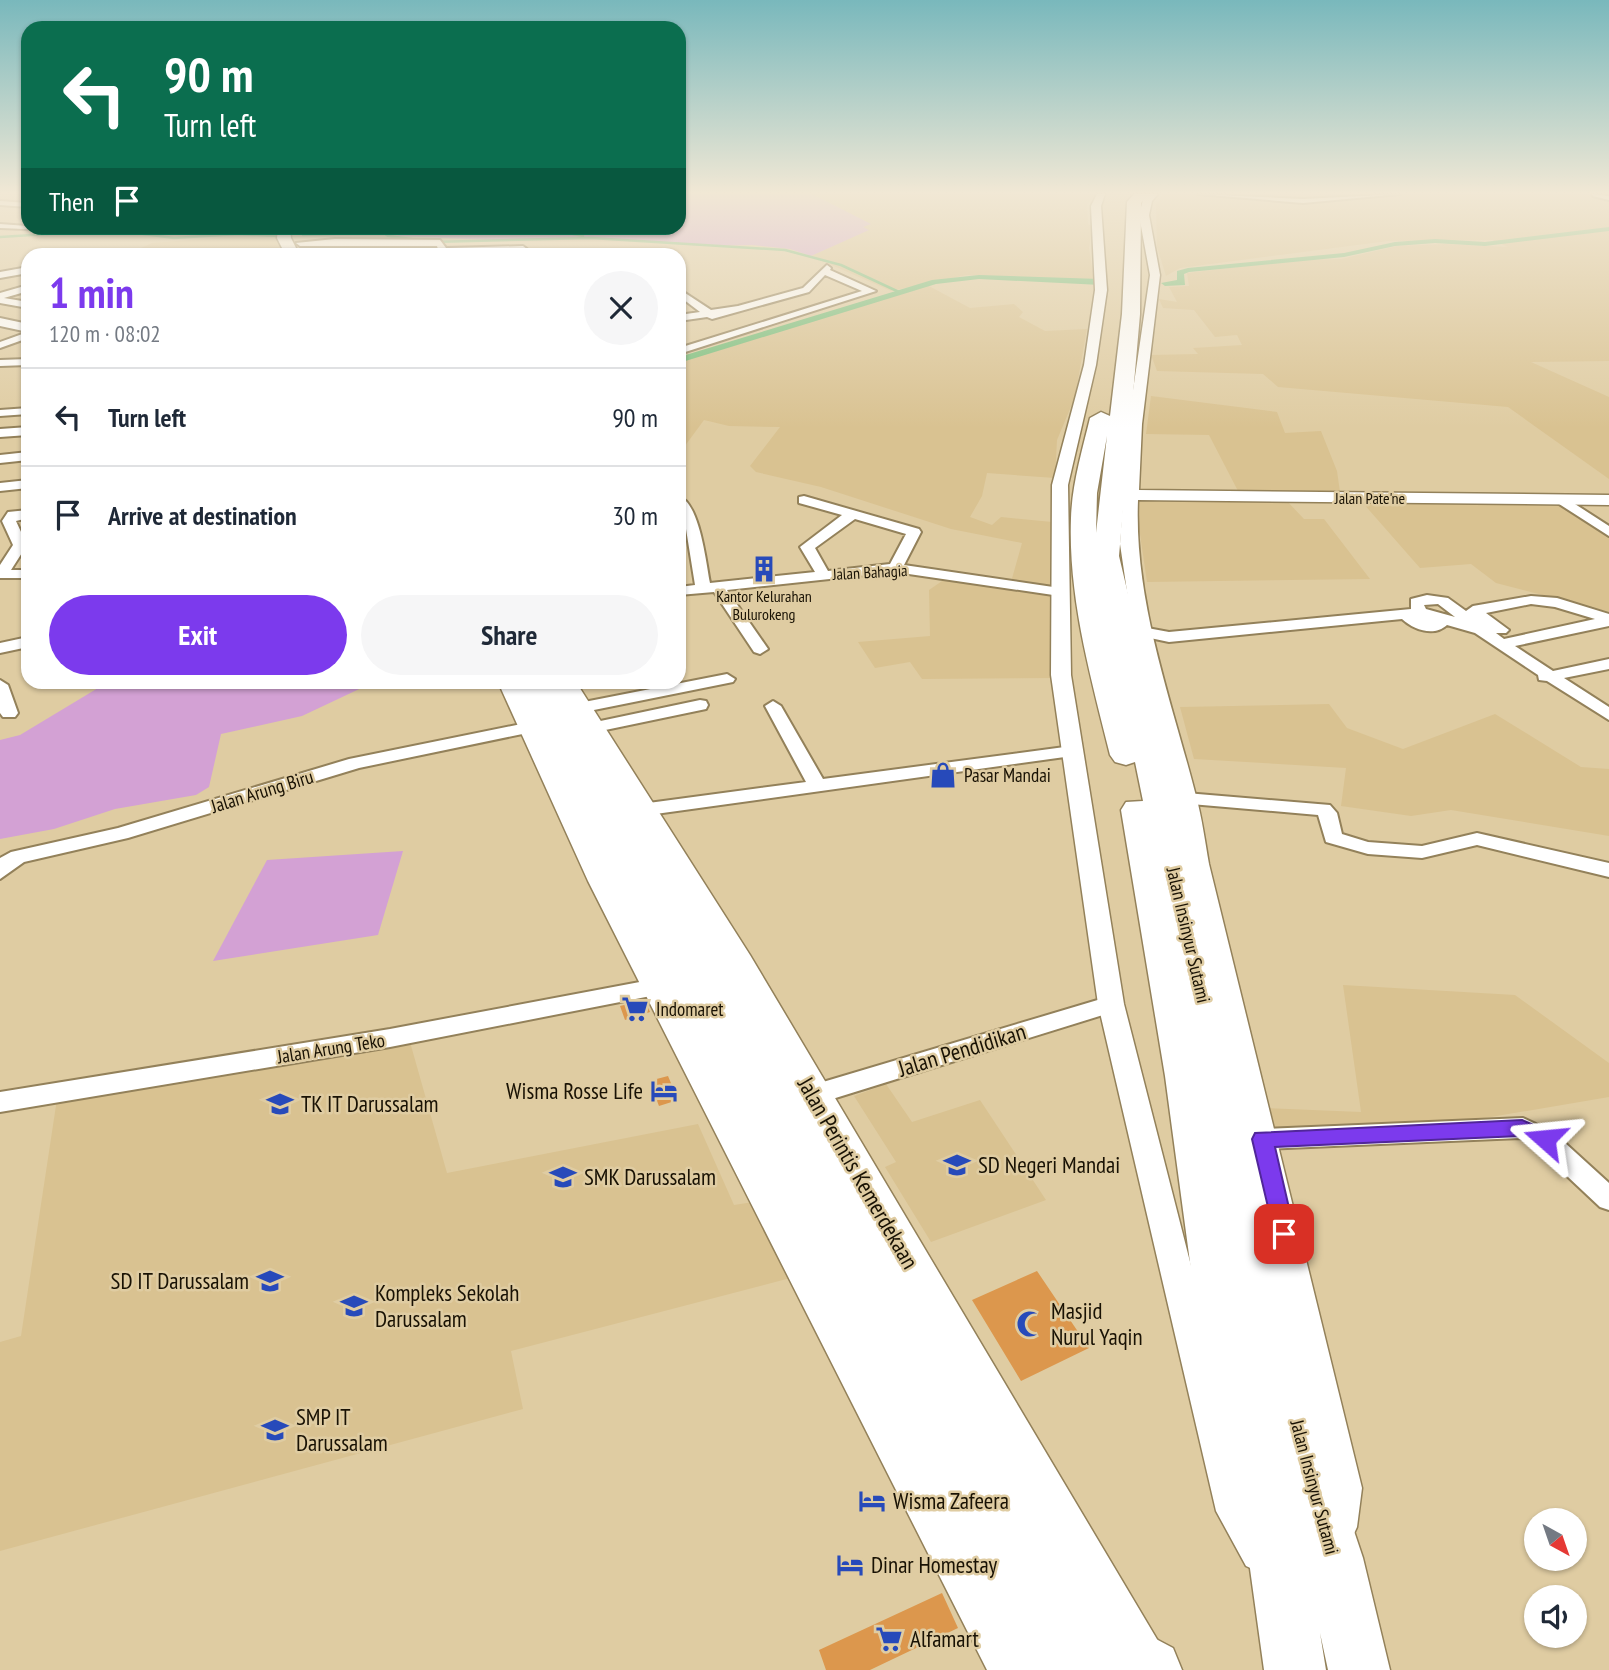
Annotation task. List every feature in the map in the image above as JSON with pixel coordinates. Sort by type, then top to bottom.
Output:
[{"type":"highway","name":"Jalan Insinyur Sutami","points":[[1119,272],[1107,394],[1087,480],[1084,549],[1098,635],[1136,799],[1151,880],[1186,1076],[1219,1292],[1272,1518],[1283,1640]]},
{"type":"highway","name":"Jalan Insinyur Sutami","points":[[1132,272],[1131,314],[1107,555],[1313,1492],[1334,1558],[1359,1670]]},
{"type":"highway","points":[[526,689],[603,835],[691,987],[960,1498],[1061,1670]]},
{"type":"highway","name":"Jalan Perintis Kemerdekaan","points":[[551,689],[729,1002],[992,1479],[1136,1668]]},
{"type":"main road","points":[[0,322],[21,326]]},
{"type":"main road","points":[[514,689],[604,881],[1016,1670]]},
{"type":"main road","name":"Jalan Perintis Kemerdekaan","points":[[577,706],[738,963],[1136,1668]]},
{"type":"street","points":[[806,290],[823,272]]},
{"type":"street","points":[[686,349],[871,291],[829,272]]},
{"type":"street","points":[[1101,272],[1100,301],[1086,384],[1060,485],[1061,675],[1111,1004],[1234,1511],[1283,1640]]},
{"type":"street","points":[[1154,272],[1129,485],[1132,495],[1129,544],[1145,643],[1186,799],[1198,864],[1344,1488],[1334,1558]]},
{"type":"street","points":[[686,319],[844,280]]},
{"type":"street","points":[[0,284],[21,281]]},
{"type":"street","points":[[0,284],[21,288]]},
{"type":"street","points":[[0,298],[21,291]]},
{"type":"street","points":[[686,297],[708,314],[744,331]]},
{"type":"street","points":[[0,298],[21,303]]},
{"type":"street","points":[[775,298],[809,310]]},
{"type":"street","points":[[0,345],[21,338]]},
{"type":"street","points":[[0,363],[21,362]]},
{"type":"street","points":[[0,413],[21,412]]},
{"type":"street","points":[[0,433],[21,432]]},
{"type":"street","points":[[0,461],[21,459]]},
{"type":"street","points":[[0,487],[21,485]]},
{"type":"street","name":"Jalan Pate'ne","points":[[1132,495],[1609,500]]},
{"type":"street","points":[[1561,499],[1609,532]]},
{"type":"street","points":[[804,500],[915,533],[895,568]]},
{"type":"street","points":[[686,514],[710,587],[760,649]]},
{"type":"street","points":[[823,574],[807,547],[853,514]]},
{"type":"street","points":[[14,515],[9,525],[20,545],[1,574],[21,574]]},
{"type":"street","name":"Jalan Bahagia","points":[[686,590],[895,568],[1060,592]]},
{"type":"street","points":[[1414,616],[1416,602],[1438,599],[1448,602],[1480,630],[1510,648],[1609,620]]},
{"type":"street","points":[[1604,716],[1544,677],[1473,611],[1531,600],[1557,603],[1609,620]]},
{"type":"street","points":[[1145,643],[1414,616],[1430,627],[1439,622],[1480,630]]},
{"type":"street","points":[[1439,622],[1510,648],[1609,633]]},
{"type":"street","points":[[1145,643],[1172,641]]},
{"type":"street","points":[[0,648],[21,644]]},
{"type":"street","points":[[1544,677],[1609,664]]},
{"type":"street","points":[[686,686],[727,678]]},
{"type":"street","points":[[0,685],[9,713]]},
{"type":"street","points":[[577,706],[668,689]]},
{"type":"street","points":[[577,706],[700,705]]},
{"type":"street","points":[[773,706],[816,784]]},
{"type":"street","name":"Jalan Arung Biru","points":[[0,870],[8,861],[18,857],[121,834],[355,763],[531,727]]},
{"type":"street","points":[[641,810],[1072,751]]},
{"type":"street","points":[[1186,799],[1323,809],[1328,813],[1333,838],[1368,848],[1422,852],[1477,838],[1609,870]]},
{"type":"street","name":"Jalan Arung Teko","points":[[0,1102],[390,1038],[661,986]]},
{"type":"street","name":"Jalan Pendidikan","points":[[813,1095],[1111,1004]]},
{"type":"street","points":[[1263,1139],[1522,1128],[1545,1139],[1609,1199]]},
{"type":"shaded area","points":[[847,272],[1093,272],[1094,280],[967,275],[891,291]]},
{"type":"shaded area","points":[[1609,272],[1609,361],[1531,362],[1609,397],[1609,479],[1508,407],[1278,387],[1263,374],[1157,371],[1151,355],[1198,354],[1193,348],[1242,345],[1237,335],[1215,337],[1194,310],[1163,308],[1159,299],[1177,302],[1169,287],[1189,286],[1187,273]]},
{"type":"shaded area","points":[[927,285],[970,308],[1014,304],[1023,312],[1019,317],[1045,331],[1087,329],[1075,397],[1057,440],[1055,478],[987,473],[982,496],[970,517],[992,525],[1001,517],[1052,522],[1054,588],[1011,582],[1022,543],[951,529],[821,487],[756,472],[750,466],[780,427],[729,426],[704,420],[686,444],[686,360]]},
{"type":"shaded area","points":[[1151,396],[1277,412],[1285,433],[1321,431],[1337,471],[1340,492],[1238,491],[1209,435],[1146,434]]},
{"type":"shaded area","points":[[1285,499],[1304,519],[1324,519],[1370,579],[1147,582],[1135,500]]},
{"type":"shaded area","points":[[1362,502],[1576,503],[1609,525],[1609,612],[1496,583],[1471,564],[1420,568]]},
{"type":"shaded area","points":[[945,579],[1051,594],[1055,678],[922,679],[910,662],[875,668],[858,642],[930,636],[929,590]]},
{"type":"shaded area","points":[[96,689],[359,689],[302,716],[221,734],[209,787],[196,795],[115,809],[54,829],[0,839],[0,740],[20,735]]},
{"type":"shaded area","points":[[1329,704],[1347,728],[1403,749],[1495,714],[1581,767],[1609,769],[1609,836],[1451,810],[1411,816],[1341,806],[1346,768],[1194,759],[1180,707]]},
{"type":"shaded area","points":[[403,851],[378,935],[213,961],[267,860]]},
{"type":"shaded area","points":[[1343,985],[1515,995],[1609,1063],[1609,1097],[1373,1137],[1267,1133],[1264,1108],[1361,1112]]},
{"type":"shaded area","name":"Kompleks Sekolah Darussalam","points":[[410,1042],[447,1173],[698,1124],[734,1205],[753,1202],[798,1276],[511,1351],[523,1409],[0,1551],[0,1342],[21,1336],[57,1099]]},
{"type":"shaded area","name":"SD Negeri Mandai","points":[[886,1084],[912,1122],[980,1100],[1046,1200],[931,1242],[885,1167],[896,1162],[854,1096]]},
{"type":"building","name":"Indomaret","points":[[645,1000],[650,1012],[625,1020],[620,1006]]},
{"type":"building","name":"Wisma Rosse Life","points":[[668,1076],[678,1100],[659,1106],[649,1081]]},
{"type":"building","name":"Masjid Nurul Yaqin","points":[[1037,1271],[1089,1348],[1021,1381],[972,1300]]},
{"type":"building","name":"Alfamart","points":[[942,1593],[958,1628],[870,1670],[826,1670],[819,1650]]},
{"type":"waterway","points":[[856,272],[899,292]]},
{"type":"waterway","points":[[1165,283],[1182,283],[1180,273],[1183,272]]},
{"type":"waterway","points":[[686,358],[935,282],[979,277],[1101,282]]},
{"type":"place","name":"Kantor Kelurahan Bulurokeng","points":[[764,569]]},
{"type":"place","name":"Pasar Mandai","points":[[943,775]]},
{"type":"place","name":"Indomaret","points":[[635,1009]]},
{"type":"place","name":"Wisma Rosse Life","points":[[664,1091]]},
{"type":"place","name":"TK IT Darussalam","points":[[280,1104]]},
{"type":"place","name":"SD Negeri Mandai","points":[[957,1165]]},
{"type":"place","name":"SMK Darussalam","points":[[563,1177]]},
{"type":"place","name":"SD IT Darussalam","points":[[270,1281]]},
{"type":"place","name":"Kompleks Sekolah Darussalam","points":[[354,1306]]},
{"type":"place","name":"Masjid Nurul Yaqin","points":[[1030,1324]]},
{"type":"place","name":"SMP IT Darussalam","points":[[275,1430]]},
{"type":"place","name":"Wisma Zafeera","points":[[872,1501]]},
{"type":"place","name":"Dinar Homestay","points":[[850,1565]]},
{"type":"place","name":"Alfamart","points":[[889,1639]]},
{"type":"route","points":[[1284,1234],[1263,1139],[1522,1128],[1545,1139]]}]
